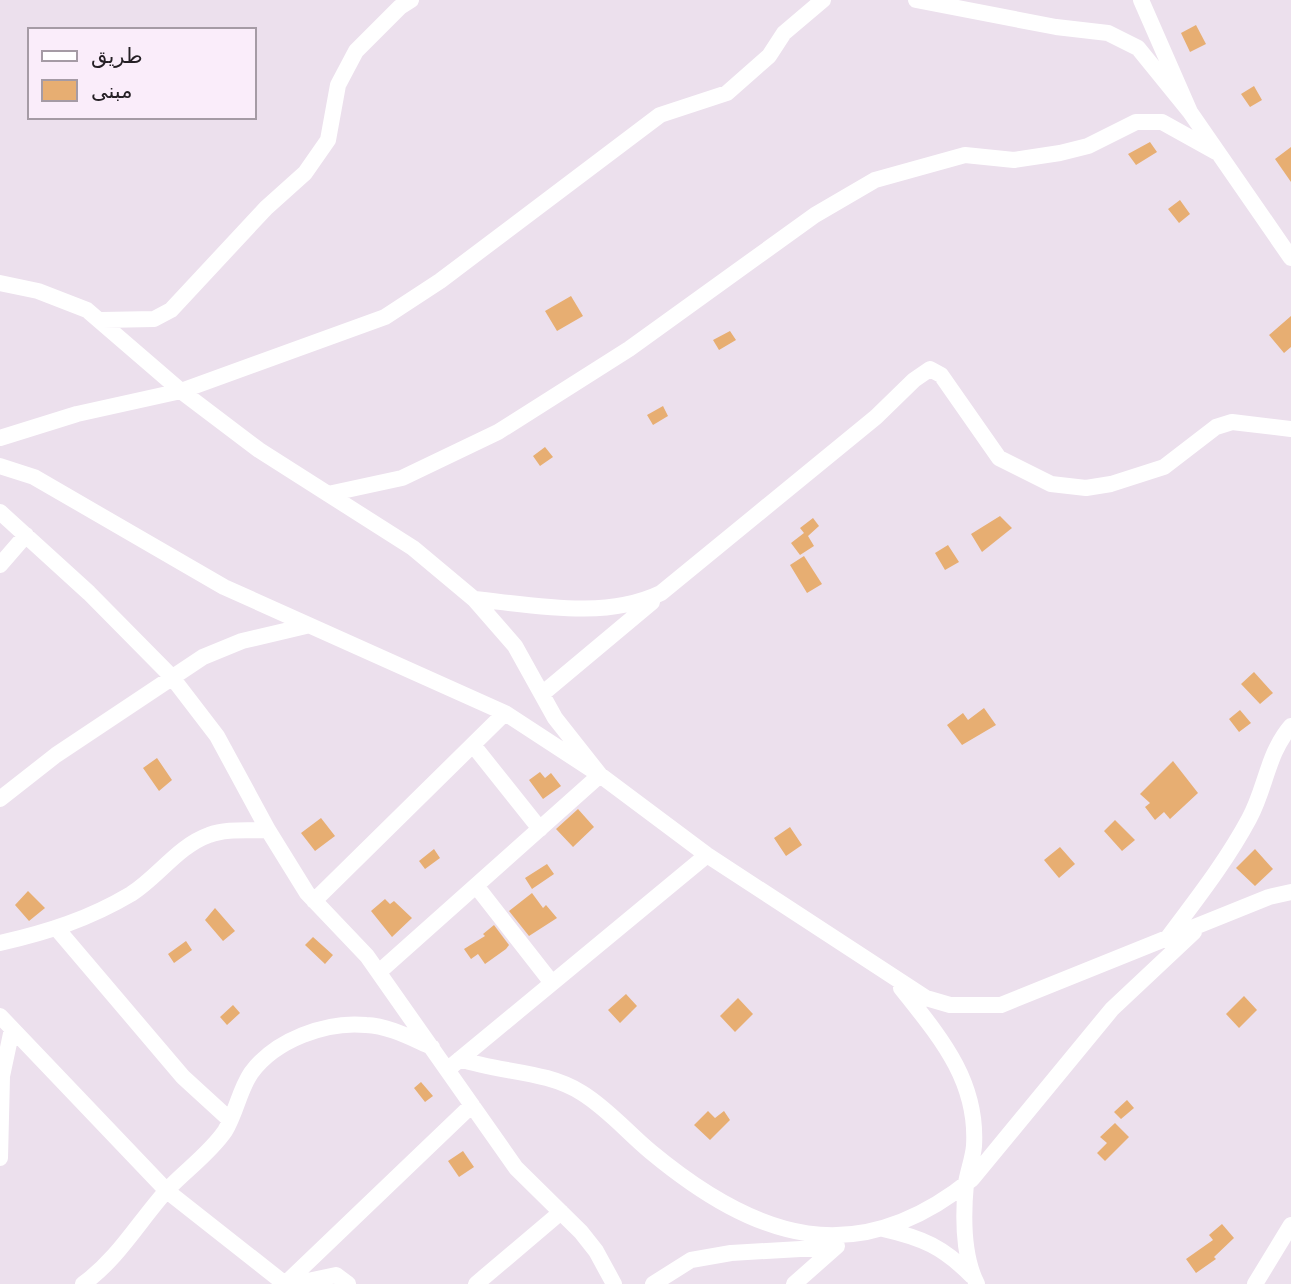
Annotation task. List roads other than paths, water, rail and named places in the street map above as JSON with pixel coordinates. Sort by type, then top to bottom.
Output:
[{"type":"street","points":[[102,320],[154,319],[171,310],[266,208],[305,173],[328,140],[338,85],[356,51],[411,0]]},
{"type":"street","points":[[0,438],[77,414],[181,391],[385,317],[440,281],[660,115],[727,93],[769,56],[784,33],[823,0]]},
{"type":"street","points":[[916,0],[1056,27],[1108,33],[1138,48],[1190,111],[1291,258]]},
{"type":"street","points":[[1141,0],[1190,111]]},
{"type":"street","points":[[328,494],[402,478],[478,444],[629,349],[814,215],[875,180],[965,155],[1014,160],[1060,153],[1088,146],[1136,122],[1162,122],[1216,152]]},
{"type":"street","points":[[0,283],[67,300],[102,320],[181,391],[259,450],[413,548],[474,599],[515,646],[555,718],[600,775]]},
{"type":"street","points":[[541,694],[876,417],[914,380],[930,369],[942,374],[999,458],[1051,484],[1086,488],[1111,484],[1164,467],[1216,427],[1232,422],[1291,429]]},
{"type":"street","points":[[0,466],[34,477],[224,587],[505,713],[600,775],[708,855],[894,980],[926,998],[950,1005],[1001,1005],[1269,897],[1291,892]]},
{"type":"street","points":[[0,512],[89,593],[171,676],[217,736],[268,830],[314,901],[353,938],[432,1047]]},
{"type":"street","points":[[0,565],[26,535]]},
{"type":"street","points":[[474,599],[595,608],[622,607],[661,593]]},
{"type":"street","points":[[0,799],[56,755],[171,676],[220,649],[306,626]]},
{"type":"street","points":[[314,901],[505,713]]},
{"type":"street","points":[[1166,940],[1217,872],[1251,817],[1268,762],[1279,740],[1291,726]]},
{"type":"street","points":[[474,745],[540,829]]},
{"type":"street","points":[[379,972],[600,775]]},
{"type":"street","points":[[0,943],[58,930],[133,892],[183,850],[207,835],[268,830]]},
{"type":"street","points":[[454,1064],[708,855]]},
{"type":"street","points":[[477,887],[552,983]]},
{"type":"street","points":[[794,1284],[850,1237],[880,1229],[922,1212],[966,1183],[995,1155],[1112,1009],[1201,925]]},
{"type":"street","points":[[58,930],[183,1077],[230,1120]]},
{"type":"street","points":[[894,980],[954,1058],[970,1098],[974,1145],[966,1183],[965,1245],[975,1281]]},
{"type":"street","points":[[0,1016],[167,1191],[285,1284],[336,1275],[348,1284]]},
{"type":"street","points":[[83,1284],[113,1259],[167,1191],[220,1137],[253,1070],[275,1051],[311,1032],[337,1025],[386,1028],[432,1047],[454,1064],[472,1105],[516,1168],[596,1251],[614,1284]]},
{"type":"street","points":[[0,1158],[2,1076],[12,1029]]},
{"type":"street","points":[[454,1064],[552,1079],[582,1093],[650,1152],[701,1191],[745,1217],[807,1234],[850,1237]]},
{"type":"street","points":[[285,1284],[472,1105]]},
{"type":"street","points":[[476,1284],[561,1212]]},
{"type":"street","points":[[1255,1284],[1291,1225]]},
{"type":"street","points":[[880,1229],[919,1237],[951,1256],[975,1281]]},
{"type":"street","points":[[653,1284],[691,1260],[731,1253],[835,1247]]}]
